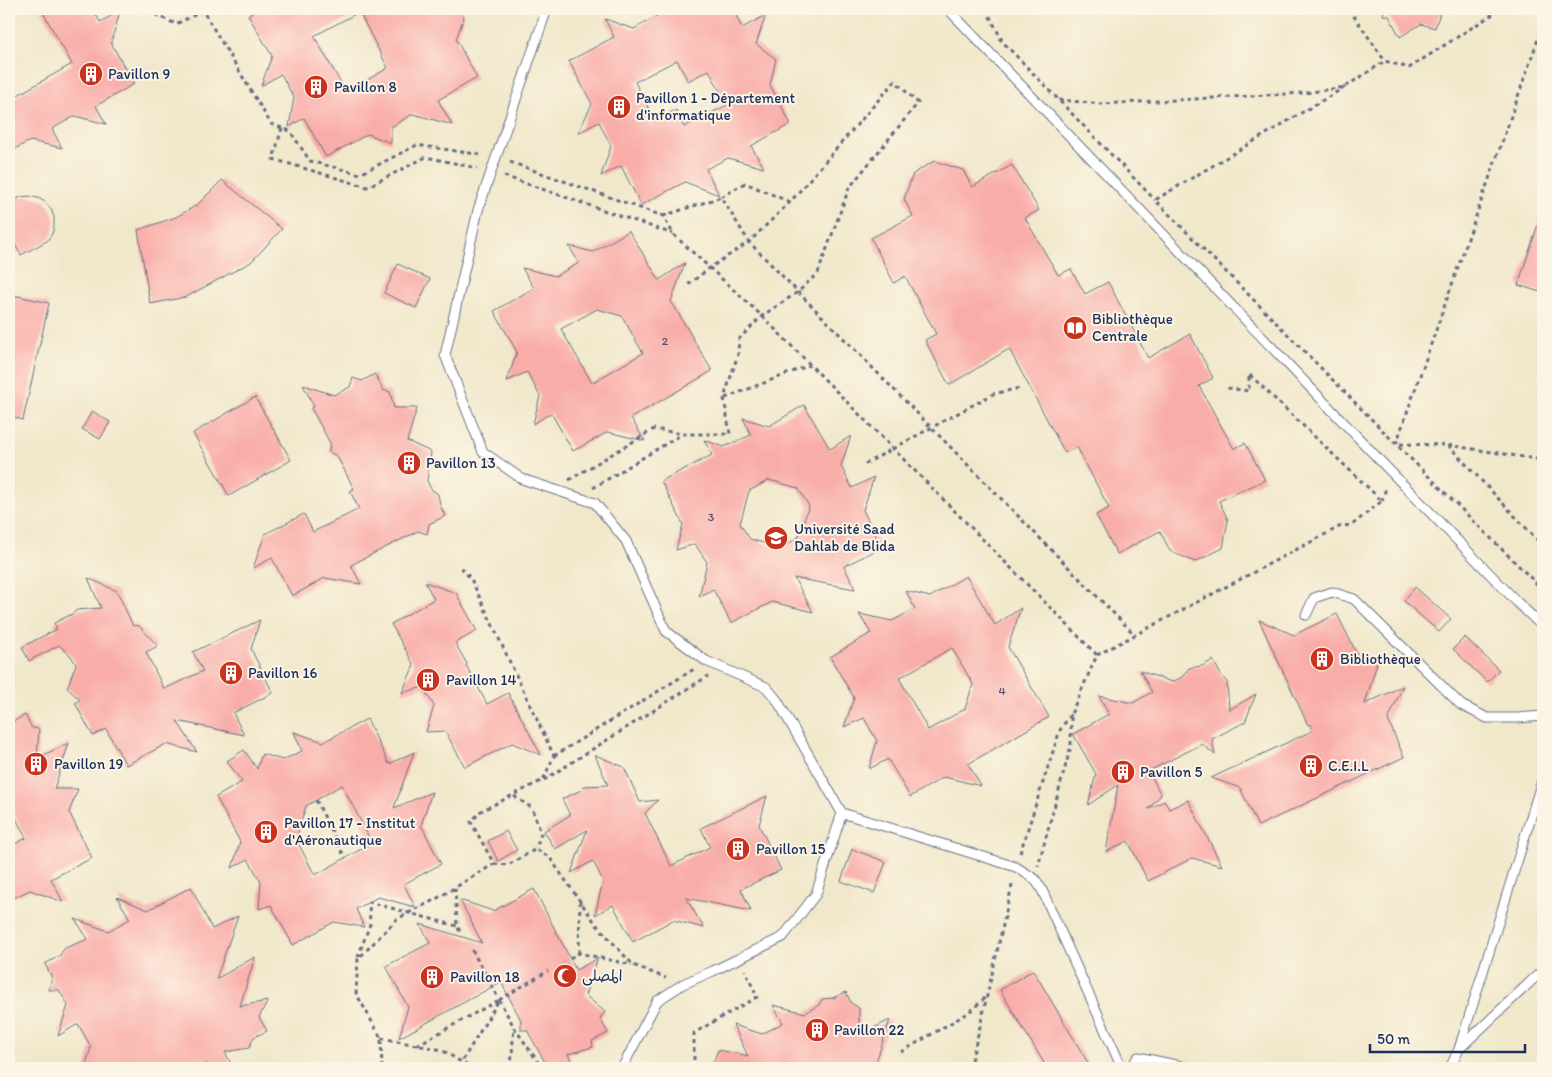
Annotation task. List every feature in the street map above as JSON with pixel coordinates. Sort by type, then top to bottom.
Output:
[{"type":"lane","points":[[547,9],[478,210],[445,355],[482,452],[522,479],[595,503],[626,541],[666,631],[706,661],[766,687],[776,700],[842,813],[1016,867],[1035,879],[1042,890],[1122,1068]]},
{"type":"lane","points":[[948,9],[1391,472],[1543,627]]},
{"type":"lane","points":[[1306,615],[1314,598],[1332,592],[1354,599],[1461,705],[1488,718],[1543,716]]},
{"type":"lane","points":[[1450,1068],[1459,1049],[1543,778]]},
{"type":"lane","points":[[622,1068],[657,1001],[683,984],[783,937],[816,894],[842,813]]},
{"type":"lane","points":[[1459,1049],[1543,970]]},
{"type":"lane","points":[[1131,1068],[1138,1058],[1190,1068]]},
{"type":"path","points":[[150,9],[154,14],[176,24],[202,10],[271,124],[290,131],[310,161],[360,174],[417,145],[497,158],[663,216],[721,197],[745,183],[790,202]]},
{"type":"path","points":[[986,9],[1003,42],[1155,200],[1543,590]]},
{"type":"path","points":[[1349,9],[1385,61],[1409,68],[1501,9]]},
{"type":"path","points":[[1396,444],[1543,25]]},
{"type":"path","points":[[1155,200],[1345,87],[1385,61]]},
{"type":"path","points":[[553,489],[654,429],[683,434],[730,434],[724,398],[738,354],[739,340],[762,316],[798,292],[818,273],[849,188],[918,103],[895,81],[790,202],[749,242],[685,287]]},
{"type":"path","points":[[1060,100],[1102,104],[1305,93],[1345,87]]},
{"type":"path","points":[[282,128],[273,159],[367,187],[426,157],[492,172],[674,234]]},
{"type":"path","points":[[721,197],[749,242],[1135,635]]},
{"type":"path","points":[[663,216],[674,234],[762,316],[894,447],[1097,655]]},
{"type":"path","points":[[724,398],[810,365]]},
{"type":"path","points":[[969,1068],[1016,867],[1060,730],[1071,714],[1097,655],[1341,526],[1352,525],[1382,500],[1248,374],[1249,391],[1227,388]]},
{"type":"path","points":[[865,464],[993,394],[1020,388]]},
{"type":"path","points":[[577,498],[683,434]]},
{"type":"path","points":[[1396,444],[1448,445],[1543,460]]},
{"type":"path","points":[[1448,445],[1543,546]]},
{"type":"path","points":[[460,566],[471,579],[554,756]]},
{"type":"path","points":[[543,780],[554,756],[706,661]]},
{"type":"path","points":[[494,864],[471,822],[481,811],[543,780],[721,668]]},
{"type":"path","points":[[1035,879],[1071,746],[1071,714]]},
{"type":"path","points":[[358,959],[397,919],[455,888],[494,864],[508,865],[536,849],[541,833],[532,808],[514,796]]},
{"type":"path","points":[[316,800],[345,858]]},
{"type":"path","points":[[536,849],[550,858],[596,924],[633,965]]},
{"type":"path","points":[[455,888],[457,926],[461,932]]},
{"type":"path","points":[[579,953],[580,900]]},
{"type":"path","points":[[382,1068],[381,1038],[356,993],[358,959],[370,924],[369,902],[457,926]]},
{"type":"path","points":[[472,950],[514,1027],[542,1068]]},
{"type":"path","points":[[570,958],[579,953],[633,965],[683,984]]},
{"type":"path","points":[[694,1068],[694,1033],[757,997],[739,958]]},
{"type":"path","points":[[417,1045],[548,971]]},
{"type":"path","points":[[901,1052],[968,1013],[986,996]]},
{"type":"path","points":[[458,1068],[499,1000]]},
{"type":"path","points":[[511,1068],[514,1027]]},
{"type":"path","points":[[381,1038],[442,1050],[471,1068]]},
{"type":"building","name":"Pavillon 9","points":[[41,9],[93,9],[100,22],[120,11],[111,43],[134,84],[96,106],[106,124],[75,116],[52,129],[62,148],[30,141],[9,152],[9,100],[72,64]]},
{"type":"building","points":[[259,9],[461,10],[464,17],[456,39],[477,78],[438,100],[452,125],[413,114],[391,127],[391,143],[368,134],[326,157],[304,118],[289,127],[294,98],[281,74],[261,86],[272,56],[248,15]],"holes":[[[359,12],[388,68],[346,92],[314,36]]]},
{"type":"building","name":"Pavillon 1 - Département d'informatique","points":[[653,9],[733,9],[742,28],[766,15],[756,44],[776,59],[770,85],[791,124],[751,146],[764,168],[728,158],[706,169],[719,195],[685,182],[641,205],[621,166],[601,176],[611,146],[599,122],[578,133],[592,104],[569,61],[614,37],[605,19],[634,29],[657,16]],"holes":[[[677,60],[688,81],[709,70],[727,105],[684,127],[676,110],[655,121],[635,82]]]},
{"type":"building","points":[[1384,9],[1447,9],[1440,13],[1435,28],[1421,24],[1400,37],[1389,16],[1383,15]]},
{"type":"building","points":[[934,161],[963,170],[972,187],[1012,165],[1039,210],[1025,218],[1058,275],[1071,269],[1085,294],[1108,282],[1148,358],[1190,334],[1213,378],[1199,386],[1234,449],[1245,443],[1265,480],[1219,501],[1228,520],[1223,548],[1195,562],[1170,551],[1160,531],[1117,554],[1096,515],[1109,508],[1077,447],[1065,453],[1009,349],[949,385],[925,340],[936,334],[905,276],[894,283],[871,238],[913,216],[904,199],[913,174]]},
{"type":"building","points":[[222,180],[282,229],[251,262],[186,297],[150,304],[138,230],[176,217],[197,205]]},
{"type":"building","points":[[29,196],[45,202],[51,209],[54,217],[54,226],[52,234],[47,241],[21,255],[15,245],[9,240],[9,205],[20,197]]},
{"type":"building","points":[[1540,218],[1543,219],[1543,293],[1518,285]]},
{"type":"building","points":[[629,231],[659,280],[685,263],[671,301],[712,371],[631,418],[645,441],[608,432],[573,451],[551,413],[533,424],[540,396],[527,372],[507,381],[517,352],[494,311],[534,288],[522,268],[556,276],[579,263],[569,246],[593,252]],"holes":[[[597,309],[622,316],[643,353],[592,383],[561,329]]]},
{"type":"building","points":[[398,264],[430,279],[416,308],[384,293]]},
{"type":"building","points":[[9,294],[49,303],[23,420],[9,416]]},
{"type":"building","name":"Pavillon 13","points":[[375,374],[383,390],[390,392],[394,408],[417,408],[407,441],[431,452],[427,481],[431,489],[438,494],[445,516],[429,524],[427,534],[418,531],[351,565],[361,584],[325,578],[292,596],[272,558],[253,568],[265,534],[304,514],[313,532],[359,509],[350,491],[354,489],[337,456],[329,452],[330,443],[311,408],[314,406],[303,385],[334,395],[350,387],[353,378],[362,381]]},
{"type":"building","points":[[255,397],[291,460],[229,496],[193,433]]},
{"type":"building","points":[[804,405],[830,449],[851,436],[841,466],[852,488],[874,477],[863,510],[881,548],[844,566],[855,589],[794,578],[813,612],[772,602],[731,623],[713,589],[699,597],[707,562],[695,544],[676,550],[683,524],[661,481],[712,455],[704,440],[724,447],[751,435],[743,418],[769,426]],"holes":[[[769,480],[798,488],[809,506],[798,538],[780,548],[750,539],[740,524],[749,491]]]},
{"type":"building","points":[[92,411],[110,422],[100,439],[82,429]]},
{"type":"building","points":[[966,576],[995,625],[1021,608],[1008,647],[1049,717],[968,764],[981,786],[944,777],[910,797],[888,759],[869,769],[877,741],[864,718],[844,727],[854,698],[830,657],[871,633],[859,614],[892,621],[915,609],[906,591],[930,597]],"holes":[[[952,648],[973,684],[965,709],[928,730],[899,678]]]},
{"type":"building","name":"Pavillon 16","points":[[88,578],[117,591],[133,626],[138,625],[158,646],[146,652],[164,689],[203,671],[193,652],[260,620],[251,649],[273,693],[233,713],[244,735],[177,721],[197,752],[166,744],[126,765],[106,729],[93,736],[75,703],[80,700],[67,688],[76,664],[70,655],[59,645],[29,661],[22,647],[57,629],[54,623],[77,610],[101,608]]},
{"type":"building","name":"Pavillon 14","points":[[425,582],[456,593],[477,631],[455,643],[466,665],[487,704],[508,693],[541,755],[512,743],[465,767],[445,731],[426,732],[434,706],[423,687],[402,693],[414,665],[391,624],[434,599]]},
{"type":"building","points":[[1415,587],[1451,619],[1439,632],[1404,601]]},
{"type":"building","points":[[1337,614],[1358,656],[1377,663],[1365,704],[1403,686],[1388,720],[1404,757],[1258,826],[1240,788],[1211,778],[1312,731],[1259,620],[1294,635]]},
{"type":"building","points":[[1465,637],[1499,670],[1487,682],[1453,649]]},
{"type":"building","name":"Pavillon 5","points":[[1213,660],[1222,677],[1227,682],[1229,710],[1256,694],[1245,722],[1212,739],[1215,755],[1202,744],[1149,771],[1161,795],[1148,809],[1164,801],[1169,809],[1188,800],[1222,866],[1192,858],[1148,881],[1128,841],[1106,852],[1118,785],[1088,805],[1096,774],[1073,734],[1109,714],[1099,696],[1133,703],[1152,692],[1140,671],[1172,682],[1182,677],[1189,668],[1202,666]]},
{"type":"building","points":[[25,715],[32,728],[39,729],[37,758],[69,743],[54,789],[78,789],[69,812],[92,858],[51,879],[63,902],[30,890],[9,900],[9,847],[26,838],[9,805],[9,724]]},
{"type":"building","name":"Pavillon 17 - Institut d'Aéronautique","points":[[367,719],[389,764],[414,752],[394,808],[432,792],[421,825],[441,864],[404,884],[415,907],[378,897],[356,909],[364,927],[334,922],[293,945],[271,905],[259,909],[261,882],[248,859],[232,868],[240,842],[216,797],[242,782],[227,761],[244,750],[257,769],[262,754],[283,760],[302,751],[294,732],[323,742]],"holes":[[[342,785],[372,843],[315,875],[296,839],[306,806]]]},
{"type":"building","name":"Pavillon 15","points":[[595,755],[624,767],[640,802],[658,800],[645,813],[671,866],[710,847],[701,828],[767,796],[759,825],[781,870],[741,889],[751,911],[686,898],[704,928],[673,920],[633,942],[613,905],[595,915],[603,881],[593,861],[571,873],[587,830],[555,849],[544,831],[570,815],[562,799],[579,791],[584,786],[608,785]]},
{"type":"building","points":[[506,831],[517,850],[498,861],[488,841]]},
{"type":"building","points":[[852,849],[886,862],[874,893],[841,881]]},
{"type":"building","points":[[191,887],[212,929],[238,916],[216,979],[255,957],[240,1006],[268,1001],[259,1017],[267,1031],[254,1037],[249,1048],[225,1052],[233,1068],[216,1068],[206,1064],[197,1068],[85,1068],[91,1047],[78,1024],[58,1036],[68,1005],[59,990],[49,990],[52,978],[45,964],[59,956],[65,948],[88,939],[75,919],[108,931],[130,919],[117,897],[148,910]]},
{"type":"building","name":"Pavillon 18","points":[[534,889],[576,970],[598,958],[585,995],[605,1012],[600,1018],[608,1033],[592,1041],[593,1047],[568,1054],[575,1068],[547,1066],[527,1030],[521,1030],[521,1020],[501,982],[399,1038],[408,1007],[386,966],[430,943],[420,924],[482,943],[460,900],[493,911]]},
{"type":"building","points":[[1033,970],[1091,1068],[1047,1068],[1000,990]]},
{"type":"building","name":"Pavillon 22","points":[[846,992],[851,1003],[859,1008],[859,1035],[890,1020],[874,1068],[711,1068],[718,1050],[748,1056],[733,1025],[762,1034],[783,1023],[773,1005],[805,1013],[819,1005],[822,999],[833,998]]},
{"type":"place","name":"Pavillon 9","points":[[91,74]]},
{"type":"place","name":"Pavillon 8","points":[[316,87]]},
{"type":"place","name":"Pavillon 1 - Département d'informatique","points":[[619,107]]},
{"type":"place","name":"Bibliothèque Centrale","points":[[1075,328]]},
{"type":"place","name":"Pavillon 13","points":[[409,463]]},
{"type":"place","name":"Université Saad Dahlab de Blida","points":[[776,538]]},
{"type":"place","name":"Bibliothèque","points":[[1322,659]]},
{"type":"place","name":"Pavillon 16","points":[[231,673]]},
{"type":"place","name":"Pavillon 14","points":[[428,680]]},
{"type":"place","name":"Pavillon 19","points":[[36,764]]},
{"type":"place","name":"C.E.I.L","points":[[1311,766]]},
{"type":"place","name":"Pavillon 5","points":[[1123,772]]},
{"type":"place","name":"Pavillon 17 - Institut d'Aéronautique","points":[[266,832]]},
{"type":"place","name":"Pavillon 15","points":[[738,849]]},
{"type":"place","name":"المصلى","points":[[565,976]]},
{"type":"place","name":"Pavillon 18","points":[[432,977]]},
{"type":"place","name":"Pavillon 22","points":[[817,1030]]}]
